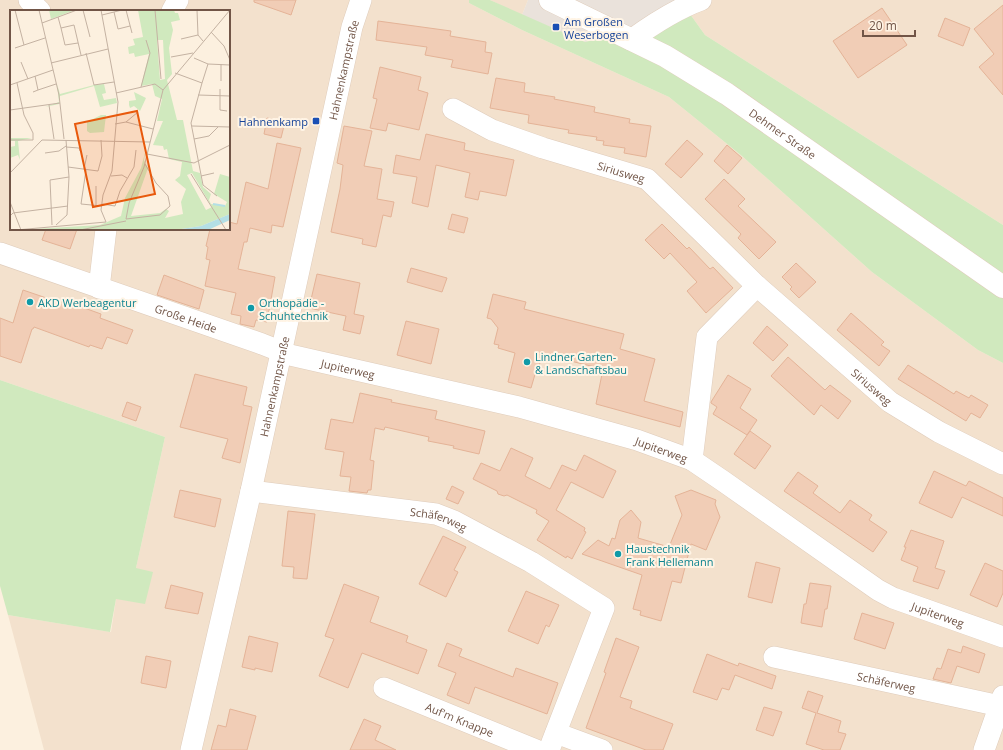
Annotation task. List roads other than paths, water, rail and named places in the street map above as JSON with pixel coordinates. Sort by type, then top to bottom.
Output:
[{"type":"street","points":[[29,0],[39,10]]},
{"type":"street","points":[[173,10],[178,0]]},
{"type":"street","name":"Hahnenkampstraße","points":[[191,750],[251,491],[351,34],[361,0]]},
{"type":"street","name":"Dehmer Straße","points":[[550,0],[665,56],[727,94],[1003,287]]},
{"type":"street","points":[[631,40],[659,21],[689,4],[702,0]]},
{"type":"street","name":"Siriusweg","points":[[453,109],[492,130],[543,148],[646,178],[757,286],[890,402],[939,432],[1003,464]]},
{"type":"street","points":[[99,288],[106,230]]},
{"type":"street","name":"Große Heide","points":[[0,253],[217,328],[281,352]]},
{"type":"street","points":[[692,460],[707,337],[757,286]]},
{"type":"street","name":"Jupiterweg","points":[[281,352],[519,407],[637,440],[692,460],[883,593],[893,598],[1002,634]]},
{"type":"street","name":"Schäferweg","points":[[251,491],[436,514],[454,521],[531,562],[604,608],[553,742]]},
{"type":"street","name":"Schäferweg","points":[[774,657],[1001,701]]},
{"type":"street","name":"Auf'm Knappe","points":[[384,688],[536,750]]},
{"type":"street","points":[[984,750],[1001,701]]},
{"type":"street","points":[[553,742],[602,750]]},
{"type":"place","name":"Am Großen Weserbogen","points":[[556,27]]},
{"type":"place","name":"Hahnenkamp","points":[[316,121]]},
{"type":"place","name":"AKD Werbeagentur","points":[[30,302]]},
{"type":"place","name":"Orthopädie - Schuhtechnik","points":[[251,308]]},
{"type":"place","name":"Lindner Garten- & Landschaftsbau","points":[[527,362]]},
{"type":"place","name":"Haustechnik Frank Hellemann","points":[[618,554]]}]
